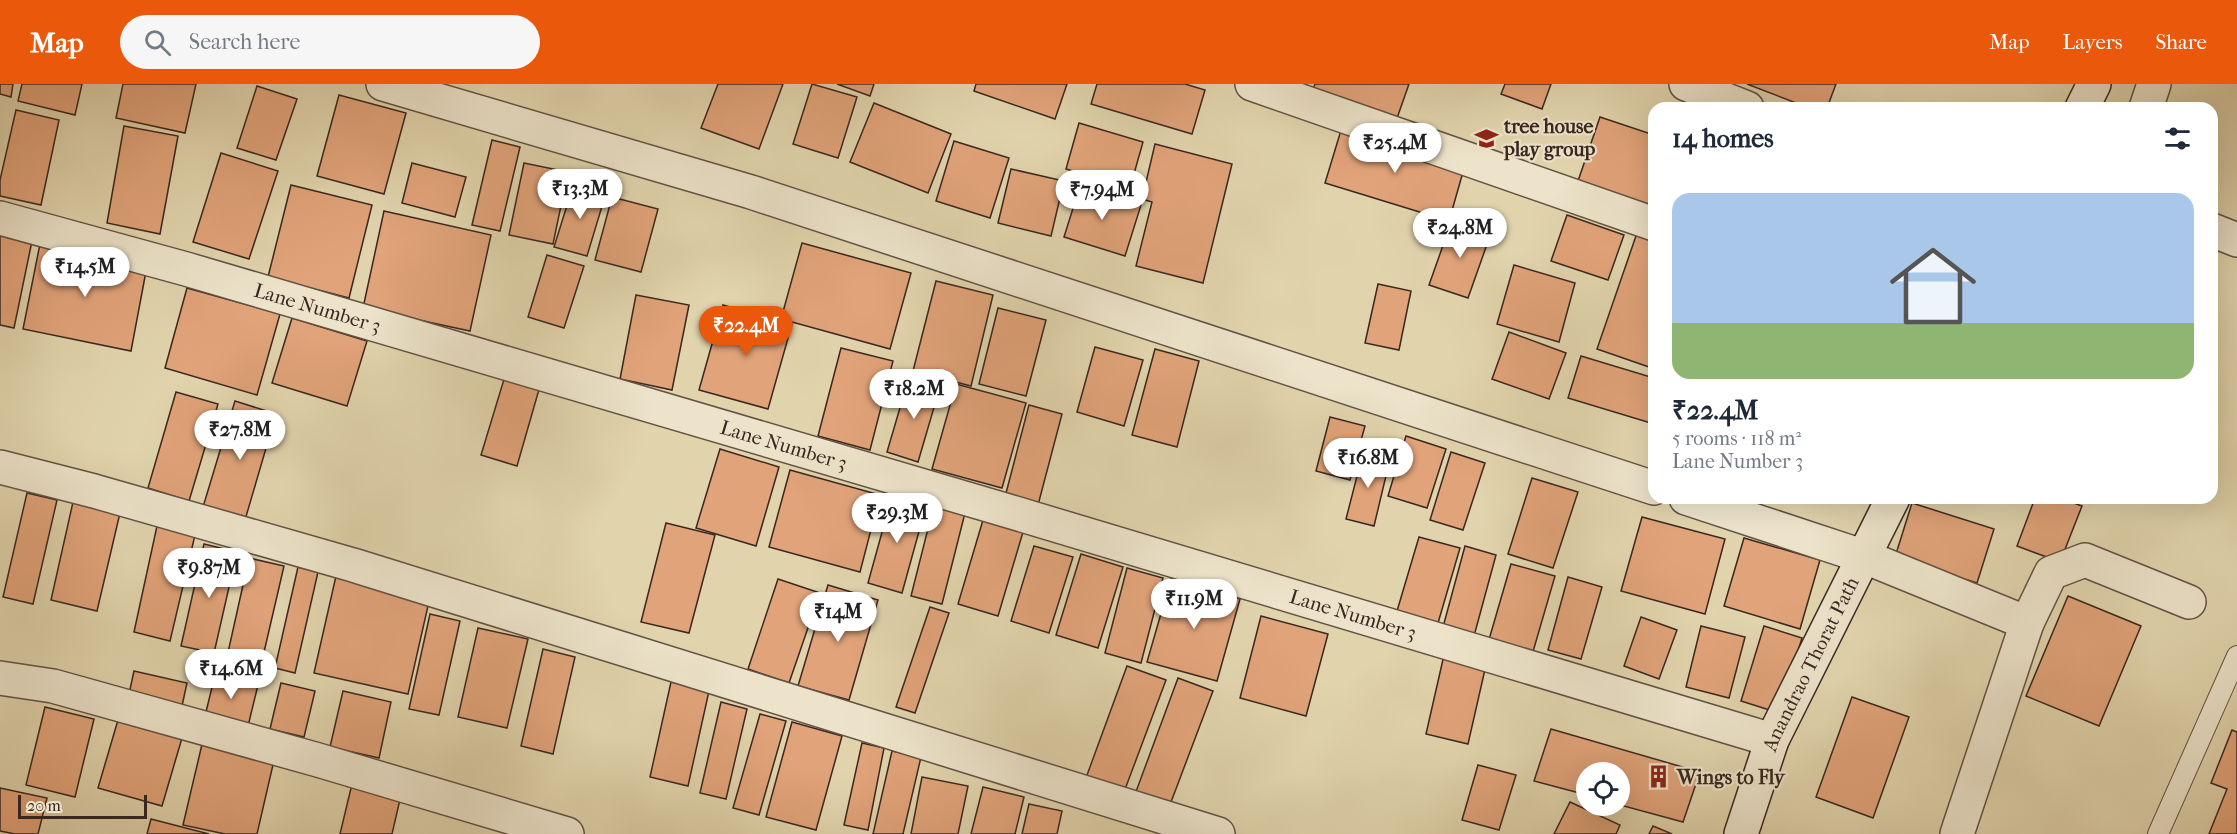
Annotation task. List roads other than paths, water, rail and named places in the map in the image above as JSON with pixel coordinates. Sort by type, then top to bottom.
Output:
[{"type":"street","points":[[383,84],[750,192],[1648,486]]},
{"type":"street","points":[[1252,84],[1648,222]]},
{"type":"street","points":[[1686,84],[1732,102]]},
{"type":"street","points":[[2085,102],[2094,84]]},
{"type":"street","points":[[2148,102],[2154,84]]},
{"type":"street","name":"Lane Number 3","points":[[0,218],[186,269],[971,500],[1772,740]]},
{"type":"street","points":[[2218,232],[2237,240]]},
{"type":"street","points":[[0,467],[94,491],[353,565],[1218,834]]},
{"type":"street","points":[[1704,504],[1865,557],[2027,623]]},
{"type":"street","name":"Anandrao Thorat Path","points":[[1741,834],[1772,740],[1890,504]]},
{"type":"street","points":[[1958,834],[2027,623],[2051,573],[2085,560],[2188,602]]},
{"type":"street","points":[[0,678],[53,686],[318,760],[567,834]]},
{"type":"lane","points":[[2158,834],[2237,656]]},
{"type":"place","name":"tree house play group","points":[[1486,138]]},
{"type":"place","name":"Wings to Fly","points":[[1659,777]]}]
